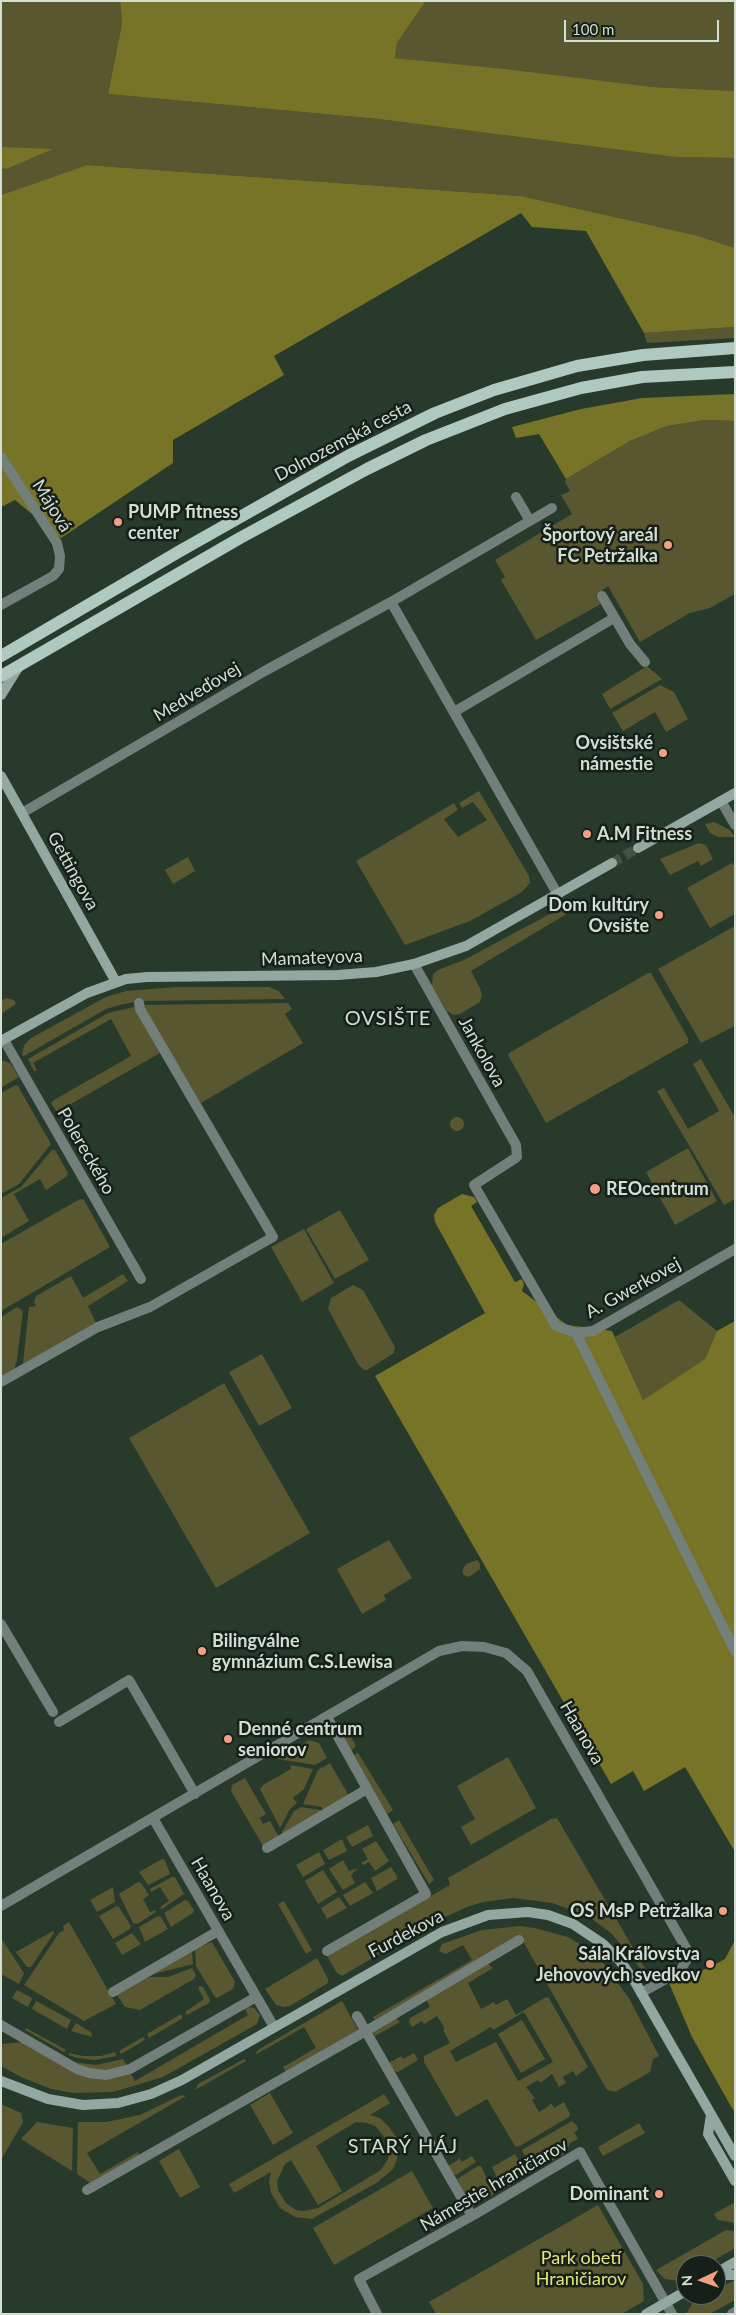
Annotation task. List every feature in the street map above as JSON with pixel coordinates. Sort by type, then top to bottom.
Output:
[{"type":"main road","name":"Dolnozemská cesta","points":[[1,656],[180,551],[348,456],[435,413],[520,381],[577,366],[643,355],[735,348]]},
{"type":"main road","name":"Dolnozemská cesta","points":[[1,676],[240,538],[366,469],[426,440],[505,409],[581,388],[642,377],[735,372]]},
{"type":"street","name":"Májová","points":[[1,457],[57,543],[60,556],[59,568],[53,576],[1,605]]},
{"type":"street","points":[[516,497],[530,522]]},
{"type":"street","name":"Medveďovej","points":[[22,813],[263,672],[391,602],[552,508]]},
{"type":"street","points":[[602,596],[630,644],[645,662]]},
{"type":"street","points":[[391,602],[558,895]]},
{"type":"street","points":[[454,712],[614,618]]},
{"type":"street","points":[[1,696],[19,666]]},
{"type":"street","name":"Gettingova","points":[[1,776],[116,982]]},
{"type":"street","points":[[638,848],[735,793]]},
{"type":"street","points":[[721,801],[735,825]]},
{"type":"street","name":"Mamateyova","points":[[2,1040],[81,996],[116,982],[148,977],[358,974],[414,964],[466,946],[612,863]]},
{"type":"street","name":"Jankolova","points":[[414,964],[516,1145],[517,1157],[474,1185]]},
{"type":"street","points":[[1,1382],[98,1327],[150,1307],[273,1237],[140,1009],[139,1003]]},
{"type":"street","name":"Polereckého","points":[[2,1040],[141,1279]]},
{"type":"street","name":"A. Gwerkovej","points":[[474,1185],[556,1326],[576,1333],[593,1331],[735,1250]]},
{"type":"street","points":[[576,1333],[735,1651]]},
{"type":"street","points":[[1,1624],[53,1712]]},
{"type":"street","name":"Haanova","points":[[1,1906],[444,1649],[462,1646],[484,1647],[502,1651],[516,1659],[527,1672],[686,1948],[687,1959],[680,1971],[641,1993]]},
{"type":"street","points":[[59,1722],[129,1680],[195,1794]]},
{"type":"street","points":[[327,1718],[426,1894],[327,1951]]},
{"type":"street","points":[[266,1848],[367,1789]]},
{"type":"street","name":"Haanova","points":[[153,1818],[274,2027]]},
{"type":"street","name":"Furdekova","points":[[1,2081],[29,2093],[71,2104],[95,2106],[130,2101],[182,2080],[428,1939],[468,1921],[499,1913],[519,1912],[548,1915],[565,1920],[584,1930],[612,1952],[641,1993],[735,2156]]},
{"type":"street","points":[[113,1992],[218,1931]]},
{"type":"street","points":[[86,2190],[366,2031],[519,1940]]},
{"type":"street","points":[[1,2025],[77,2069],[106,2075],[130,2069],[256,1997]]},
{"type":"street","points":[[357,2016],[472,2216]]},
{"type":"street","points":[[711,2115],[708,2134],[735,2181]]},
{"type":"street","name":"Námestie hraničiarov","points":[[377,2314],[359,2279],[472,2216],[580,2152],[672,2314]]},
{"type":"street","points":[[646,2314],[676,2297]]},
{"type":"green space","points":[[1,1],[120,1],[122,23],[108,94],[378,119],[675,157],[735,158],[735,248],[695,235],[521,196],[87,165],[1,195]]},
{"type":"green space","points":[[426,1],[735,1],[735,91],[653,87],[395,58],[397,43]]},
{"type":"green space","points":[[735,327],[735,338],[647,343],[644,333]]},
{"type":"green space","name":"Športový areál FC Petržalka","points":[[705,420],[735,421],[735,594],[710,608],[690,613],[640,642],[608,586],[596,595],[601,604],[536,640],[501,580],[505,577],[495,560],[572,514],[561,495],[570,491],[565,482],[566,479],[630,441],[667,426]]},
{"type":"green space","points":[[647,666],[662,679],[610,709],[602,694]]},
{"type":"green space","points":[[660,685],[674,692],[688,719],[666,732],[655,712],[623,731],[612,713]]},
{"type":"green space","points":[[479,791],[529,876],[530,883],[522,892],[470,921],[405,945],[356,861],[454,803],[458,810],[444,819],[458,837],[487,820],[473,802],[462,808],[459,803]]},
{"type":"green space","points":[[714,822],[730,830],[735,837],[718,837],[710,833],[705,824]]},
{"type":"green space","points":[[699,843],[706,845],[713,859],[701,866],[698,861],[670,875],[660,859]]},
{"type":"green space","points":[[188,857],[195,871],[173,884],[165,870]]},
{"type":"green space","points":[[732,863],[735,867],[735,914],[710,928],[687,888]]},
{"type":"green space","points":[[576,900],[580,906],[471,971],[480,988],[482,995],[480,1002],[460,1014],[453,1015],[447,1011],[432,986],[433,974],[438,970],[464,960]]},
{"type":"green space","points":[[735,926],[735,1026],[701,1043],[658,969]]},
{"type":"green space","points":[[651,973],[688,1038],[688,1043],[546,1123],[508,1055],[509,1053]]},
{"type":"green space","points":[[176,987],[269,987],[279,991],[285,999],[140,1001],[120,1005],[106,1009],[24,1056],[22,1055],[24,1045],[31,1038],[106,997],[126,991]]},
{"type":"green space","points":[[6,998],[14,1000],[16,1004],[1,1014],[1,1001]]},
{"type":"green space","points":[[288,1003],[292,1009],[285,1014],[303,1043],[201,1103],[142,1005]]},
{"type":"green space","points":[[134,1007],[160,1053],[57,1112],[51,1103],[54,1100],[131,1056],[111,1019],[33,1063],[37,1070],[34,1071],[28,1059],[108,1013]]},
{"type":"green space","points":[[701,1059],[735,1117],[735,1199],[724,1205],[657,1091],[664,1088],[688,1129],[719,1111],[693,1064]]},
{"type":"green space","points":[[1,1060],[10,1063],[19,1077],[1,1088]]},
{"type":"green space","points":[[16,1085],[51,1144],[19,1184],[1,1194],[1,1093]]},
{"type":"green space","points":[[454,1117],[460,1117],[464,1124],[460,1131],[454,1131],[450,1127],[450,1121]]},
{"type":"green space","points":[[688,1148],[717,1201],[675,1225],[646,1172]]},
{"type":"green space","points":[[52,1150],[55,1150],[68,1173],[66,1177],[46,1190],[40,1179],[14,1194],[29,1221],[1,1238],[1,1198],[21,1187]]},
{"type":"green space","points":[[80,1199],[84,1200],[110,1247],[1,1311],[1,1244]]},
{"type":"green space","points":[[340,1210],[369,1260],[335,1279],[306,1229]]},
{"type":"green space","points":[[304,1229],[334,1283],[302,1302],[271,1247]]},
{"type":"green space","points":[[123,1274],[128,1281],[88,1306],[96,1323],[25,1365],[23,1363],[29,1307],[36,1306],[34,1302],[36,1296],[71,1276],[83,1298]]},
{"type":"green space","points":[[353,1285],[363,1290],[395,1347],[394,1353],[367,1370],[364,1370],[358,1364],[328,1309],[331,1298]]},
{"type":"green space","points":[[679,1300],[717,1331],[705,1359],[643,1400],[615,1337]]},
{"type":"green space","points":[[17,1307],[23,1311],[17,1359],[14,1370],[1,1379],[1,1317]]},
{"type":"green space","points":[[262,1354],[292,1408],[259,1426],[229,1372]]},
{"type":"green space","points":[[224,1383],[310,1533],[216,1588],[129,1438]]},
{"type":"green space","points":[[389,1540],[412,1578],[384,1595],[386,1600],[362,1614],[337,1569]]},
{"type":"green space","points":[[477,1560],[480,1564],[480,1569],[469,1577],[464,1575],[462,1571],[466,1564]]},
{"type":"green space","points":[[346,1728],[356,1746],[351,1751],[340,1731]]},
{"type":"green space","points":[[309,1740],[319,1743],[327,1758],[315,1765],[277,1759]]},
{"type":"green space","points":[[358,1753],[393,1810],[387,1814],[354,1755]]},
{"type":"green space","points":[[508,1757],[536,1808],[471,1845],[461,1827],[475,1819],[457,1786]]},
{"type":"green space","points":[[330,1763],[349,1796],[324,1811],[321,1807],[303,1804],[318,1770]]},
{"type":"green space","points":[[290,1765],[313,1769],[304,1789],[293,1798],[297,1803],[290,1809],[280,1828],[260,1789],[263,1785],[291,1769]]},
{"type":"green space","points":[[245,1778],[266,1814],[260,1818],[263,1824],[270,1821],[279,1837],[263,1846],[231,1791],[232,1785]]},
{"type":"green space","points":[[301,1807],[320,1810],[321,1812],[283,1834],[282,1832],[294,1811]]},
{"type":"green space","points":[[557,1818],[649,1975],[644,1973],[611,1933],[588,1916],[552,1903],[513,1898],[483,1902],[467,1907],[428,1925],[342,1976],[337,1973],[327,1956],[450,1885],[448,1878],[551,1819]]},
{"type":"green space","points":[[399,1820],[434,1880],[429,1884],[393,1824]]},
{"type":"green space","points":[[368,1825],[373,1836],[352,1847],[346,1837]]},
{"type":"green space","points":[[342,1839],[347,1851],[329,1860],[323,1850]]},
{"type":"green space","points":[[376,1841],[389,1861],[375,1871],[369,1862],[363,1865],[361,1863],[368,1859],[362,1849]]},
{"type":"green space","points":[[319,1852],[325,1864],[303,1877],[296,1865]]},
{"type":"green space","points":[[162,1859],[165,1860],[170,1874],[148,1885],[139,1872]]},
{"type":"green space","points":[[343,1860],[349,1871],[358,1868],[351,1875],[355,1883],[343,1890],[329,1869]]},
{"type":"green space","points":[[391,1867],[397,1879],[377,1891],[371,1878]]},
{"type":"green space","points":[[323,1870],[337,1892],[318,1904],[305,1881]]},
{"type":"green space","points":[[175,1877],[184,1894],[162,1909],[160,1907],[169,1901],[160,1887],[151,1892],[150,1889]]},
{"type":"green space","points":[[138,1882],[141,1883],[149,1895],[143,1899],[150,1912],[155,1910],[156,1912],[137,1924],[133,1923],[119,1894]]},
{"type":"green space","points":[[365,1882],[373,1893],[350,1906],[343,1895]]},
{"type":"green space","points":[[113,1887],[115,1902],[97,1912],[90,1900]]},
{"type":"green space","points":[[339,1897],[347,1908],[327,1919],[321,1908]]},
{"type":"green space","points":[[185,1900],[188,1901],[194,1910],[193,1913],[171,1927],[164,1913]]},
{"type":"green space","points":[[284,1901],[312,1950],[306,1954],[278,1904]]},
{"type":"green space","points":[[117,1906],[131,1926],[130,1929],[113,1939],[99,1916]]},
{"type":"green space","points":[[158,1916],[161,1917],[168,1929],[145,1942],[139,1927]]},
{"type":"green space","points":[[69,1922],[116,2004],[84,2021],[24,1985],[59,1933],[64,1930],[63,1926]]},
{"type":"green space","points":[[520,1926],[568,1937],[583,1946],[604,1964],[630,2000],[659,2056],[653,2059],[650,2072],[615,2092],[607,2090],[520,1936],[374,2020],[373,2017],[472,1960],[463,1945],[446,1954],[439,1951],[442,1944],[482,1930]]},
{"type":"green space","points":[[53,1931],[54,1933],[31,1967],[27,1967],[16,1952]]},
{"type":"green space","points":[[132,1933],[141,1944],[122,1955],[115,1943]]},
{"type":"green space","points":[[1,1938],[24,1973],[19,1984],[1,1974]]},
{"type":"green space","points":[[212,1942],[235,1982],[233,1989],[217,1998],[196,1966],[195,1949]]},
{"type":"green space","points":[[192,1951],[193,1964],[154,1974]]},
{"type":"green space","points":[[317,1958],[328,1979],[328,1983],[290,2006],[276,2005],[265,1989]]},
{"type":"green space","points":[[487,1963],[493,1968],[468,1983],[481,2009],[494,2002],[496,2005],[507,1999],[516,2015],[546,1997],[549,1998],[588,2067],[576,2076],[573,2071],[563,2077],[566,2083],[559,2087],[552,2074],[540,2083],[538,2080],[526,2087],[535,2098],[532,2100],[539,2112],[551,2103],[554,2108],[564,2102],[570,2114],[569,2117],[518,2147],[515,2146],[487,2099],[456,2117],[424,2062],[424,2056],[450,2043],[443,2030],[445,2029],[437,2016],[424,2024],[422,2021],[412,2027],[409,2022],[410,2018],[430,2007],[427,2001],[429,1997]],"holes":[[[524,2012],[553,2062],[518,2081],[496,2042],[456,2062],[450,2051],[491,2027],[493,2030]]]},
{"type":"green space","points":[[192,1968],[196,1975],[194,1979],[140,2010],[125,2007],[117,1995],[149,1977],[168,1977]]},
{"type":"green space","points":[[200,1986],[203,1987],[210,2000],[209,2003],[187,2015],[185,2012],[204,1999],[198,1988]]},
{"type":"green space","points":[[17,1990],[32,1998],[28,2007],[12,1998]]},
{"type":"green space","points":[[36,2001],[71,2020],[67,2029],[32,2009]]},
{"type":"green space","points":[[342,2001],[358,2030],[286,2072],[283,2067],[316,2048],[304,2027],[255,2055],[258,2050]]},
{"type":"green space","points":[[249,2007],[254,2008],[260,2015],[257,2024],[163,2077],[113,2092],[73,2093],[51,2089],[21,2077],[1,2066],[1,2044],[24,2042],[71,2069],[131,2074],[135,2081],[248,2015],[245,2009]]},
{"type":"green space","points":[[181,2014],[183,2018],[149,2038],[147,2034]]},
{"type":"green space","points":[[395,2017],[400,2022],[375,2036],[373,2032]]},
{"type":"green space","points":[[522,2020],[545,2059],[521,2073],[498,2034]]},
{"type":"green space","points":[[76,2023],[91,2032],[92,2037],[71,2031]]},
{"type":"green space","points":[[26,2028],[66,2050],[64,2052],[25,2030]]},
{"type":"green space","points":[[143,2037],[145,2040],[121,2054],[119,2051]]},
{"type":"green space","points":[[115,2052],[116,2056],[95,2060],[69,2055],[69,2053],[83,2056],[101,2056]]},
{"type":"green space","points":[[414,2053],[418,2060],[398,2072],[394,2071],[389,2063],[401,2056],[403,2059]]},
{"type":"green space","points":[[123,2059],[127,2066],[109,2070],[91,2069],[73,2062],[96,2065]]},
{"type":"green space","points":[[244,2059],[246,2061],[195,2090],[198,2084]]},
{"type":"green space","points":[[270,2093],[293,2133],[273,2145],[250,2105]]},
{"type":"green space","points":[[384,2094],[390,2103],[370,2115],[380,2118],[396,2137],[398,2147],[397,2160],[393,2169],[378,2182],[312,2219],[295,2217],[280,2208],[271,2193],[269,2182],[271,2172],[234,2193],[229,2184]],"holes":[[[356,2122],[375,2126],[387,2140],[388,2159],[381,2170],[318,2208],[304,2211],[296,2210],[286,2203],[278,2190],[277,2181],[285,2164],[291,2160],[318,2205],[342,2191],[316,2146]]]},
{"type":"green space","points":[[181,2095],[186,2096],[87,2153],[100,2174],[138,2152],[140,2156],[92,2184],[77,2174],[78,2122],[106,2122],[140,2115]]},
{"type":"green space","points":[[1,2104],[21,2113],[23,2122],[1,2160]]},
{"type":"green space","points":[[572,2121],[578,2127],[578,2130],[574,2132],[578,2139],[570,2143],[566,2153],[534,2171],[532,2170],[522,2150]]},
{"type":"green space","points":[[37,2122],[73,2128],[72,2171],[21,2139]]},
{"type":"green space","points":[[639,2123],[645,2133],[603,2156],[598,2147]]},
{"type":"green space","points":[[179,2149],[200,2187],[180,2198],[159,2161]]},
{"type":"green space","points":[[515,2154],[527,2175],[504,2189],[501,2187],[492,2167]]},
{"type":"green space","points":[[472,2156],[476,2162],[456,2175],[452,2174],[448,2166],[458,2160],[458,2157],[462,2162]]},
{"type":"green space","points":[[481,2166],[494,2194],[473,2206],[470,2205],[457,2179]]},
{"type":"green space","points":[[412,2171],[433,2208],[334,2265],[313,2228]]},
{"type":"green space","points":[[735,2202],[735,2223],[718,2220],[714,2214]]},
{"type":"green space","name":"Park obetí Hraničiarov","points":[[598,2205],[643,2284],[644,2301],[622,2314],[436,2314],[429,2302]]},
{"type":"green space","points":[[726,2230],[735,2231],[735,2248],[723,2255],[682,2255]]},
{"type":"green space","points":[[676,2259],[676,2281],[665,2279],[656,2270]]},
{"type":"green space","points":[[735,2280],[735,2300],[710,2314],[686,2314],[691,2305],[726,2305],[726,2285]]},
{"type":"shaded area","points":[[120,1],[426,1],[397,43],[395,58],[653,87],[735,91],[735,158],[675,157],[378,119],[108,94],[122,23]]},
{"type":"shaded area","points":[[1,147],[53,149],[6,169],[1,168]]},
{"type":"shaded area","points":[[87,165],[521,196],[695,235],[735,248],[735,327],[644,333],[586,231],[532,227],[521,213],[274,356],[284,375],[173,440],[173,463],[61,538],[15,500],[1,507],[1,195]]},
{"type":"shaded area","points":[[735,394],[735,421],[705,420],[667,426],[630,441],[566,479],[539,434],[516,438],[512,427],[581,409],[642,398]]},
{"type":"shaded area","points":[[462,1194],[474,1197],[477,1202],[471,1206],[515,1282],[522,1279],[524,1284],[522,1291],[567,1325],[612,1331],[643,1400],[705,1359],[717,1331],[735,1321],[735,1852],[685,1767],[644,1791],[633,1771],[611,1784],[375,1376],[485,1313],[435,1222],[434,1215],[438,1208]]},
{"type":"shaded area","points":[[735,1940],[735,2109],[733,2110],[692,2037],[669,1983],[708,1968],[725,1959]]},
{"type":"tunnel","points":[[612,863],[638,848]]},
{"type":"place","name":"PUMP fitness center","points":[[118,522]]},
{"type":"place","name":"Športový areál FC Petržalka","points":[[668,545]]},
{"type":"place","name":"Ovsištské námestie","points":[[663,753]]},
{"type":"place","name":"A.M Fitness","points":[[587,834]]},
{"type":"place","name":"Dom kultúry Ovsište","points":[[659,915]]},
{"type":"place","name":"REOcentrum","points":[[595,1189]]},
{"type":"place","name":"Bilingválne gymnázium C.S.Lewisa","points":[[202,1651]]},
{"type":"place","name":"Denné centrum seniorov","points":[[228,1739]]},
{"type":"place","name":"OS MsP Petržalka","points":[[723,1911]]},
{"type":"place","name":"Sála Kráľovstva Jehovových svedkov","points":[[710,1964]]},
{"type":"place","name":"Dominant","points":[[659,2194]]},
{"type":"district","name":"OVSIŠTE","points":[[388,1019]]},
{"type":"district","name":"STARÝ HÁJ","points":[[403,2147]]}]
